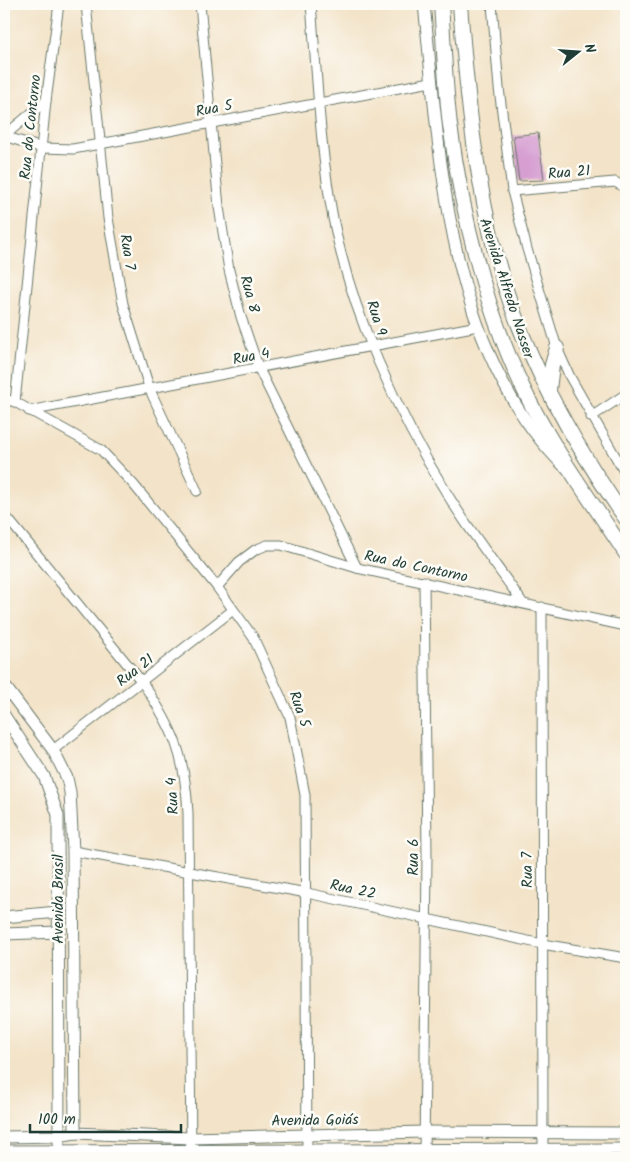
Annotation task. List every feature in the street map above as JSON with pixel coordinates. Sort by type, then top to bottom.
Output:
[{"type":"main road","name":"Avenida Alfredo Nasser","points":[[442,4],[450,124],[459,180],[485,283],[503,338],[524,390],[575,477],[626,554]]},
{"type":"main road","name":"Avenida Alfredo Nasser","points":[[460,4],[468,110],[488,224],[503,281],[527,346],[549,390],[589,464],[626,519]]},
{"type":"main road","points":[[549,390],[552,364],[557,348]]},
{"type":"street","name":"Rua do Contorno","points":[[15,402],[46,101],[59,4]]},
{"type":"street","name":"Rua 7","points":[[86,4],[108,218],[122,304],[150,390],[197,491]]},
{"type":"street","name":"Rua 8","points":[[200,4],[219,207],[229,270],[241,317],[259,369],[357,568]]},
{"type":"street","name":"Rua 9","points":[[311,4],[327,175],[334,220],[372,346],[429,464],[450,499],[522,602]]},
{"type":"street","points":[[424,4],[430,82],[448,206],[478,326],[499,373],[520,412],[551,454],[575,477]]},
{"type":"street","points":[[492,4],[499,88],[512,191],[557,348],[591,417],[626,475]]},
{"type":"street","points":[[427,36],[444,35]]},
{"type":"street","name":"Rua 5","points":[[4,136],[42,148],[72,149],[430,82]]},
{"type":"street","points":[[4,136],[46,101]]},
{"type":"street","name":"Rua 21","points":[[512,191],[615,182],[626,188]]},
{"type":"street","name":"Rua 4","points":[[29,411],[150,390],[478,326]]},
{"type":"street","points":[[591,417],[626,394]]},
{"type":"street","name":"Rua 5","points":[[4,399],[15,402],[89,443],[110,458],[217,587],[253,637],[272,674],[290,717],[305,795],[307,1154]]},
{"type":"street","name":"Rua 4","points":[[4,514],[142,682],[162,711],[182,755],[186,779],[189,872],[191,1155]]},
{"type":"street","name":"Rua do Contorno","points":[[217,587],[239,562],[255,550],[267,545],[281,544],[357,568],[522,602],[626,626]]},
{"type":"street","name":"Rua 6","points":[[424,581],[426,919],[424,1153]]},
{"type":"street","name":"Rua 7","points":[[542,607],[543,1153]]},
{"type":"street","name":"Rua 21","points":[[53,750],[234,610]]},
{"type":"street","name":"Avenida Brasil","points":[[4,685],[53,750],[67,778],[72,813],[73,850],[72,974],[75,1133]]},
{"type":"street","name":"Avenida Brasil","points":[[4,715],[44,776],[58,816],[58,1136],[62,1152]]},
{"type":"street","points":[[58,816],[72,813]]},
{"type":"street","name":"Rua 22","points":[[73,850],[307,893],[542,944],[626,958]]},
{"type":"street","points":[[4,917],[58,912]]},
{"type":"street","points":[[4,934],[58,932]]},
{"type":"street","points":[[59,977],[72,974]]},
{"type":"street","name":"Avenida Goiás","points":[[4,1137],[58,1136],[75,1133],[191,1138],[424,1132],[626,1133]]},
{"type":"street","name":"Avenida Goiás","points":[[4,1151],[62,1152],[75,1155],[191,1155],[543,1153],[626,1148]]},
{"type":"building","points":[[538,133],[544,180],[519,181],[513,136]]}]
